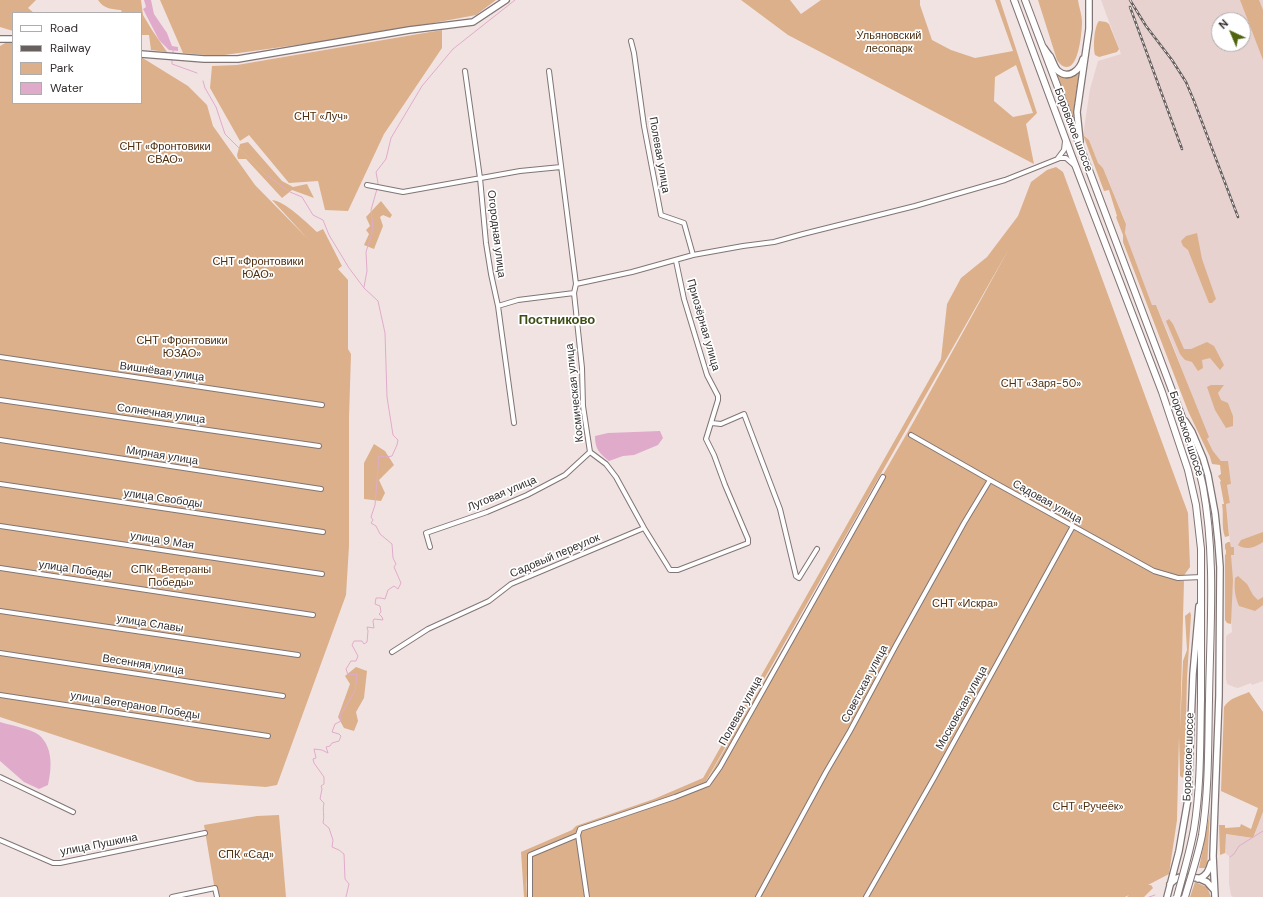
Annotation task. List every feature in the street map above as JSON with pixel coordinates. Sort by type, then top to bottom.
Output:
[{"type":"main road","points":[[142,54],[204,59],[238,59],[409,30],[473,22],[506,0]]},
{"type":"main road","name":"Боровское шоссе","points":[[1014,0],[1162,392],[1191,479],[1197,512],[1202,577],[1200,755],[1197,807],[1191,845],[1177,897]]},
{"type":"main road","name":"Боровское шоссе","points":[[1024,0],[1182,417],[1195,455],[1202,482],[1208,524],[1211,569],[1208,769],[1204,817],[1198,853],[1185,897]]},
{"type":"main road","points":[[1082,153],[1077,112],[1090,16],[1088,0]]},
{"type":"main road","points":[[0,39],[12,39]]},
{"type":"main road","points":[[1041,44],[1057,69],[1061,73],[1067,74],[1074,72],[1080,67],[1087,46]]},
{"type":"main road","points":[[1182,417],[1192,432],[1207,471],[1215,513],[1220,567],[1219,696],[1213,856],[1215,897]]},
{"type":"main road","points":[[1167,897],[1179,851],[1188,799],[1193,674],[1197,618],[1201,597]]},
{"type":"main road","points":[[1198,879],[1203,877],[1208,872],[1213,856]]},
{"type":"main road","points":[[1170,885],[1180,877],[1198,879],[1208,883],[1214,890]]},
{"type":"street","name":"Полевая улица","points":[[631,41],[644,126],[661,215],[684,224],[693,256]]},
{"type":"street","name":"Космическая улица","points":[[549,70],[576,284],[574,293],[582,368],[583,406],[590,452],[606,464],[616,477],[644,528],[670,570]]},
{"type":"street","name":"Огородная улица","points":[[465,71],[480,178],[486,243],[498,306],[514,423]]},
{"type":"street","points":[[1058,159],[1064,150],[1066,140]]},
{"type":"street","points":[[576,284],[632,272],[693,256],[743,246],[774,242],[1005,180],[1058,159],[1066,158],[1076,166]]},
{"type":"street","points":[[367,185],[403,192],[520,171],[561,167]]},
{"type":"street","name":"Приозёрная улица","points":[[670,570],[678,570],[748,544],[748,539],[706,438],[712,422],[718,396],[707,375],[684,299],[676,261]]},
{"type":"street","points":[[498,306],[518,300],[574,293]]},
{"type":"street","name":"Вишнёвая улица","points":[[0,357],[322,405]]},
{"type":"street","name":"Солнечная улица","points":[[0,400],[319,446]]},
{"type":"street","points":[[712,422],[721,424],[744,414],[780,509],[796,576],[799,578],[817,549]]},
{"type":"street","name":"Садовая улица","points":[[911,435],[1154,571],[1178,578],[1202,577]]},
{"type":"street","name":"Мирная улица","points":[[0,440],[321,489]]},
{"type":"street","name":"Луговая улица","points":[[430,547],[426,533],[487,512],[527,495],[565,474],[590,452]]},
{"type":"street","name":"Полевая улица","points":[[530,897],[530,855],[578,835],[580,829],[708,784],[720,767],[883,477]]},
{"type":"street","name":"Советская улица","points":[[758,897],[895,647],[964,523],[990,480]]},
{"type":"street","name":"улица Свободы","points":[[0,484],[323,532]]},
{"type":"street","name":"улица 9 Мая","points":[[0,526],[322,574]]},
{"type":"street","name":"Московская улица","points":[[866,897],[934,778],[1073,526]]},
{"type":"street","name":"Садовый переулок","points":[[392,652],[428,629],[489,601],[511,584],[644,528]]},
{"type":"street","name":"улица Победы","points":[[0,568],[313,616]]},
{"type":"street","name":"улица Славы","points":[[0,610],[298,655]]},
{"type":"street","name":"Весенняя улица","points":[[0,653],[283,696]]},
{"type":"street","name":"улица Ветеранов Победы","points":[[0,694],[268,736]]},
{"type":"street","points":[[0,777],[72,812]]},
{"type":"street","name":"улица Пушкина","points":[[0,840],[53,863],[60,863],[205,833]]},
{"type":"street","points":[[578,835],[587,897]]},
{"type":"street","points":[[172,897],[215,888],[217,897]]},
{"type":"shaded area","points":[[1101,0],[1263,0],[1263,681],[1252,685],[1251,683],[1238,688],[1227,684],[1226,679],[1226,637],[1232,632],[1231,555],[1234,555],[1233,547],[1231,547],[1230,542],[1226,504],[1230,503],[1227,485],[1231,484],[1227,461],[1221,461],[1213,451],[1207,439],[1208,437],[1170,338],[1156,305],[1152,305],[1125,233],[1126,223],[1103,168],[1098,164],[1089,140],[1083,135],[1090,89],[1098,61],[1121,54]]},
{"type":"shaded area","points":[[1263,812],[1263,897],[1233,897],[1231,895],[1229,884],[1229,856],[1225,853],[1225,834],[1253,838]]},
{"type":"green space","points":[[0,0],[36,0],[28,8],[33,12],[12,12],[12,31],[0,27]]},
{"type":"green space","points":[[98,0],[141,0],[143,15],[167,52],[151,50],[149,35],[142,35],[142,12],[122,12],[121,10],[105,7]]},
{"type":"green space","points":[[160,0],[496,0],[476,15],[369,35],[217,56],[183,53]]},
{"type":"green space","name":"Ульяновский лесопарк","points":[[741,0],[790,0],[801,14],[821,0],[920,0],[920,5],[932,40],[951,50],[975,58],[1013,51],[995,0],[1000,0],[1037,113],[1026,124],[1034,164],[788,35]],"holes":[[[1016,65],[1033,113],[1013,117],[994,101],[995,77]]]},
{"type":"green space","points":[[1038,0],[1078,0],[1082,19],[1079,48],[1074,61],[1067,67],[1060,64],[1057,60]]},
{"type":"green space","points":[[1240,0],[1259,0],[1263,10],[1263,60],[1251,29],[1251,12],[1245,12]]},
{"type":"green space","points":[[1099,21],[1109,24],[1119,49],[1117,52],[1099,57],[1095,55],[1094,42],[1095,32]]},
{"type":"green space","name":"СНТ «Луч»","points":[[442,30],[442,48],[384,134],[348,211],[325,210],[318,181],[289,183],[249,135],[240,141],[210,88],[212,66],[237,65]]},
{"type":"green space","points":[[7,42],[12,43],[12,104],[142,104],[142,58],[188,86],[207,105],[213,126],[255,185],[308,239],[272,200],[277,201],[289,208],[317,232],[323,229],[342,266],[338,269],[348,280],[348,349],[351,354],[349,418],[349,546],[346,595],[277,785],[266,787],[197,782],[0,717],[0,46]]},
{"type":"green space","points":[[1079,74],[1073,116],[1057,75],[1069,78]]},
{"type":"green space","points":[[1083,135],[1089,140],[1098,163],[1103,168],[1126,224],[1125,233],[1152,305],[1156,305],[1209,437],[1207,439],[1213,451],[1221,461],[1228,461],[1231,484],[1227,485],[1230,503],[1226,504],[1229,536],[1225,537],[1223,529],[1222,504],[1224,504],[1221,481],[1218,476],[1221,474],[1220,465],[1212,464],[1188,411],[1123,242],[1123,235],[1116,217],[1117,216],[1109,190],[1104,191]]},
{"type":"green space","points":[[248,142],[282,181],[293,187],[307,184],[314,198],[292,190],[282,198],[246,159],[238,159],[237,155],[240,144]]},
{"type":"green space","points":[[1056,167],[1063,172],[1188,513],[1190,567],[1180,581],[1184,581],[1180,730],[1183,661],[1187,650],[1185,616],[1190,612],[1191,615],[1187,678],[1185,764],[1183,778],[1180,776],[1179,737],[1177,820],[1169,874],[1148,885],[1151,885],[1153,888],[1144,897],[1127,897],[1129,895],[1125,897],[528,897],[526,874],[527,897],[524,897],[521,852],[572,830],[576,826],[654,799],[703,778],[941,359],[947,304],[961,278],[987,257],[1018,216],[1031,182],[1047,170]],"holes":[[[1010,247],[914,421],[706,782]]]},
{"type":"green space","points":[[381,201],[392,215],[390,218],[383,215],[380,217],[383,226],[374,249],[364,245],[369,234],[366,230],[370,226],[366,217]]},
{"type":"green space","points":[[1197,233],[1202,259],[1216,299],[1212,303],[1209,303],[1188,250],[1183,246],[1181,241],[1186,236]]},
{"type":"green space","points":[[1169,319],[1173,324],[1184,349],[1191,349],[1207,342],[1214,346],[1224,365],[1220,370],[1210,358],[1202,360],[1203,368],[1198,371],[1192,362],[1185,360],[1180,354],[1166,321]]},
{"type":"green space","points":[[1211,385],[1224,385],[1218,393],[1221,400],[1228,403],[1233,416],[1233,426],[1226,428],[1215,410],[1207,387]]},
{"type":"green space","points":[[374,444],[385,451],[394,465],[379,480],[385,493],[381,501],[364,499],[364,463]]},
{"type":"green space","points":[[1263,532],[1263,542],[1251,548],[1244,548],[1238,545],[1241,540]]},
{"type":"green space","points":[[1230,542],[1231,547],[1234,547],[1234,555],[1231,555],[1233,580],[1231,624],[1227,623],[1225,620],[1225,544]]},
{"type":"green space","points":[[1238,576],[1247,584],[1253,595],[1258,600],[1263,597],[1263,605],[1255,611],[1239,606],[1235,586],[1235,578]]},
{"type":"green space","points":[[356,667],[367,671],[364,698],[356,712],[358,721],[354,731],[344,728],[338,717],[350,684],[345,676]]},
{"type":"green space","points":[[1249,692],[1263,712],[1263,812],[1253,838],[1226,834],[1225,853],[1220,855],[1219,825],[1225,825],[1225,828],[1240,827],[1241,824],[1251,829],[1258,808],[1221,791],[1224,707],[1232,699]]},
{"type":"green space","points":[[1210,811],[1207,868],[1199,868],[1206,833]]},
{"type":"green space","name":"СПК «Сад»","points":[[279,815],[286,897],[216,897],[204,825],[257,816]]},
{"type":"green space","points":[[1195,882],[1207,887],[1211,897],[1190,897]]},
{"type":"water","points":[[144,0],[151,0],[154,14],[167,33],[172,46],[178,47],[178,51],[169,50],[159,40],[143,9],[146,7]]},
{"type":"water","points":[[660,431],[663,438],[658,445],[634,455],[623,456],[609,461],[600,453],[596,444],[595,436],[608,433]]},
{"type":"water","points":[[0,722],[31,731],[39,735],[44,740],[49,752],[51,765],[48,785],[39,789],[24,782],[0,761]]},
{"type":"waterway","points":[[377,186],[378,183],[376,172],[386,159],[391,138],[422,86],[453,49],[515,0]]},
{"type":"waterway","points":[[172,59],[172,64],[197,73]]},
{"type":"waterway","points":[[203,81],[205,88],[216,107],[225,134],[265,174],[290,192],[302,197],[313,215],[323,220],[329,235],[349,268],[364,288],[378,301],[385,333],[387,397],[393,435],[398,440],[392,456],[379,456],[375,505],[371,517],[373,520],[371,523],[376,526],[380,534],[392,544],[393,558],[396,564],[394,567],[401,583],[398,589],[394,586],[388,590],[385,599],[376,598],[375,604],[380,606],[381,612],[379,614],[383,620],[374,619],[374,628],[367,627],[367,642],[364,644],[362,641],[354,641],[352,645],[358,656],[356,661],[351,661],[346,669],[348,675],[357,674],[355,691],[340,716],[341,721],[335,724],[332,732],[341,736],[339,741],[326,747],[328,753],[322,750],[314,749],[316,758],[313,759],[314,763],[324,777],[324,784],[321,786],[322,789],[320,799],[324,803],[323,823],[329,828],[333,840],[332,847],[344,854],[345,879],[349,884],[346,897]]},
{"type":"waterway","points":[[364,287],[367,271],[366,252],[373,229],[371,210],[377,189]]},
{"type":"waterway","points":[[1230,857],[1239,846],[1263,831]]},
{"type":"waterway","points":[[1149,897],[1155,895]]},
{"type":"railway","points":[[1130,0],[1146,26],[1172,60],[1186,82],[1238,217]]},
{"type":"railway","points":[[1130,7],[1182,149]]},
{"type":"district","name":"Постниково","points":[[557,321]]},
{"type":"park label","name":"СНТ «Фронтовики СВАО»","points":[[165,153]]},
{"type":"park label","name":"СНТ «Фронтовики ЮАО»","points":[[258,268]]},
{"type":"park label","name":"СНТ «Фронтовики ЮЗАО»","points":[[182,347]]},
{"type":"park label","name":"СНТ «Заря-50»","points":[[1041,384]]},
{"type":"park label","name":"СПК «Ветераны Победы»","points":[[171,576]]},
{"type":"park label","name":"СНТ «Искра»","points":[[965,604]]},
{"type":"park label","name":"СНТ «Ручеёк»","points":[[1088,807]]}]
